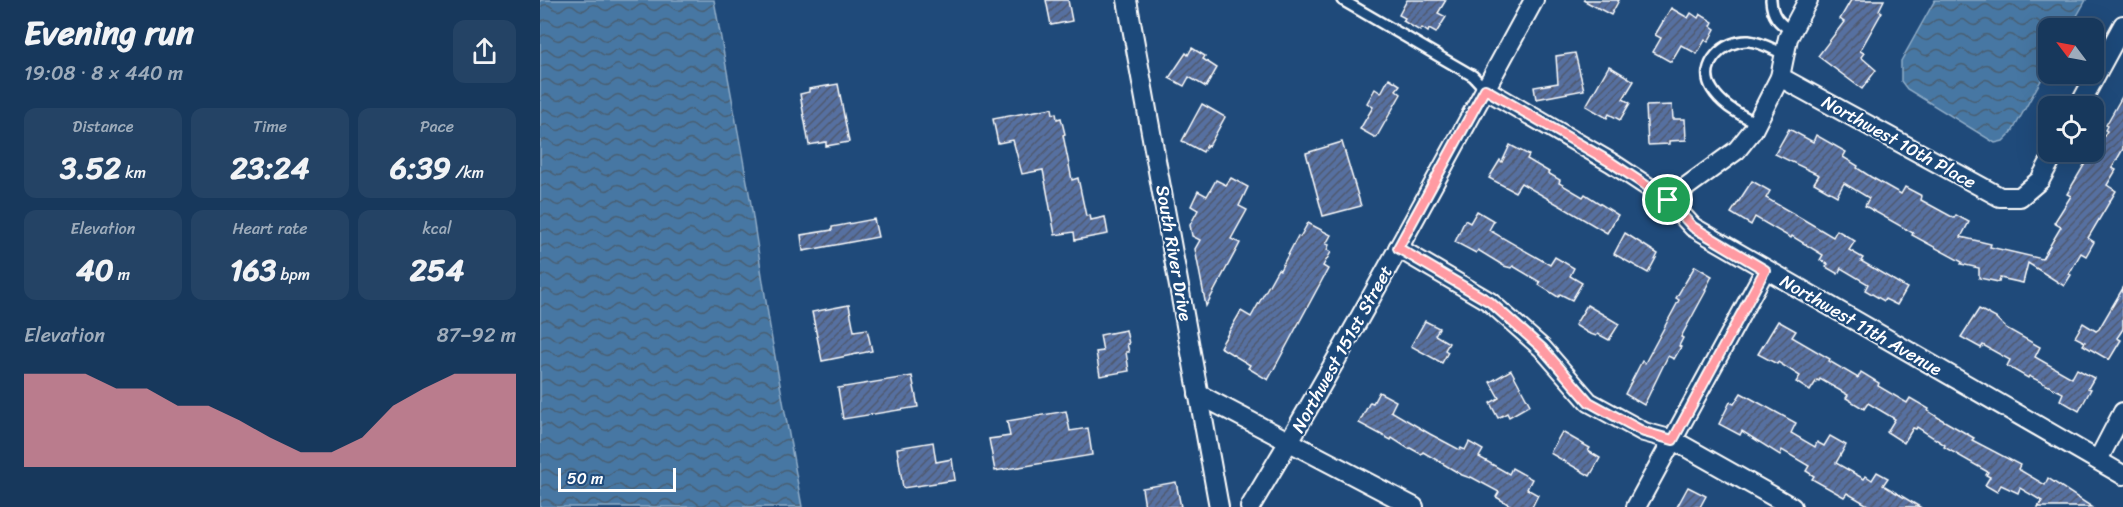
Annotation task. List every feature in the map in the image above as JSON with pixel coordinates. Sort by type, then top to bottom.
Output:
[{"type":"street","name":"South River Drive","points":[[1127,0],[1219,507]]},
{"type":"street","name":"Northwest 151st Street","points":[[1250,507],[1290,441],[1534,0]]},
{"type":"street","points":[[1668,200],[1737,150],[1756,123],[1780,77],[1791,31],[1808,0]]},
{"type":"street","points":[[2084,96],[2123,25]]},
{"type":"street","name":"Northwest 10th Place","points":[[1780,77],[2000,197],[2020,197],[2040,180],[2050,162]]},
{"type":"street","name":"Northwest 11th Avenue","points":[[1485,89],[1612,163],[1668,200],[1693,227],[2123,475]]},
{"type":"street","points":[[1398,248],[1490,302],[1542,348],[1589,402],[1644,432],[1673,440],[1792,507]]},
{"type":"street","points":[[1636,507],[1765,270]]},
{"type":"street","points":[[1198,394],[1414,507]]},
{"type":"street","points":[[2098,460],[2123,412]]},
{"type":"lane","points":[[1342,0],[1473,76],[1485,89]]},
{"type":"lane","points":[[1771,0],[1772,11],[1776,19],[1791,31]]},
{"type":"lane","points":[[1756,123],[1732,110],[1712,90],[1708,80],[1708,68],[1725,46],[1742,41],[1752,41],[1784,54]]},
{"type":"water","points":[[540,0],[714,0],[802,507],[540,507]]},
{"type":"water","points":[[1935,0],[2086,0],[2076,18],[2038,18],[2039,84],[2012,132],[2003,141],[1995,143],[1907,89],[1901,81],[1901,61]]},
{"type":"building","points":[[1046,0],[1068,0],[1072,21],[1051,25]]},
{"type":"building","points":[[1407,0],[1446,0],[1438,13],[1446,17],[1436,33],[1422,28],[1420,31],[1403,21],[1405,18],[1399,15]]},
{"type":"building","points":[[1583,0],[1619,0],[1611,15]]},
{"type":"building","points":[[1851,0],[1884,0],[1879,10],[1882,12],[1860,51],[1864,53],[1861,57],[1876,70],[1862,89],[1818,56],[1844,22],[1840,19]]},
{"type":"building","points":[[1671,8],[1688,18],[1691,13],[1698,18],[1700,14],[1713,22],[1711,26],[1715,29],[1708,42],[1705,40],[1697,54],[1681,45],[1671,62],[1653,52],[1661,38],[1655,35]]},
{"type":"building","points":[[1192,48],[1205,56],[1203,59],[1217,68],[1206,87],[1189,77],[1184,86],[1169,78]]},
{"type":"building","points":[[1575,53],[1584,90],[1536,99],[1534,87],[1558,83],[1556,56]]},
{"type":"building","points":[[1609,66],[1634,81],[1623,99],[1630,103],[1620,120],[1609,114],[1607,118],[1586,106]]},
{"type":"building","points":[[1389,78],[1400,85],[1396,90],[1401,94],[1376,138],[1360,129],[1373,107],[1367,103],[1375,89],[1381,93]]},
{"type":"building","points":[[838,84],[849,142],[826,146],[826,142],[809,145],[800,94],[809,92],[809,89]]},
{"type":"building","points":[[2123,95],[2123,149],[2112,168],[2116,170],[2107,185],[2116,191],[2088,238],[2094,242],[2086,256],[2081,253],[2064,286],[2028,263],[2023,283],[2000,278],[1999,282],[1979,278],[1979,268],[1961,264],[1962,262],[1865,206],[1869,198],[1844,183],[1837,196],[1814,183],[1819,175],[1775,154],[1789,129],[1813,142],[1816,135],[1846,152],[1843,157],[1871,177],[1901,194],[1905,187],[1922,196],[1921,200],[1954,218],[1956,215],[1969,222],[1961,237],[1991,244],[1990,247],[2042,259],[2061,227],[2054,223],[2071,196],[2067,194],[2086,162],[2104,162],[2106,125]]},
{"type":"building","points":[[1202,104],[1225,117],[1209,146],[1207,145],[1203,152],[1182,141]]},
{"type":"building","points":[[1672,105],[1673,119],[1685,119],[1686,140],[1648,145],[1646,106]]},
{"type":"building","points":[[1052,108],[1057,119],[1061,118],[1072,180],[1078,178],[1086,216],[1090,215],[1091,220],[1105,217],[1108,234],[1075,240],[1074,232],[1055,235],[1043,170],[1022,174],[1013,140],[998,143],[993,119]]},
{"type":"building","points":[[1342,142],[1361,206],[1323,216],[1306,153]]},
{"type":"building","points":[[1510,145],[1529,155],[1527,159],[1560,180],[1559,183],[1583,197],[1585,194],[1618,215],[1607,233],[1521,183],[1515,192],[1489,178],[1500,160],[1502,162]]},
{"type":"building","points":[[1231,178],[1248,187],[1239,206],[1247,210],[1231,239],[1240,243],[1206,306],[1195,249],[1200,240],[1192,236],[1190,225],[1198,210],[1191,206],[1198,191],[1207,196],[1216,180],[1226,185]]},
{"type":"building","points":[[1752,181],[1770,191],[1766,198],[1833,237],[1837,230],[1855,241],[1849,250],[1863,258],[1861,261],[1907,288],[1897,305],[1885,299],[1884,301],[1865,290],[1868,284],[1841,268],[1838,274],[1826,267],[1828,264],[1820,260],[1823,255],[1792,236],[1791,238],[1755,217],[1751,225],[1731,213]]},
{"type":"building","points":[[1477,211],[1494,221],[1489,230],[1550,265],[1555,257],[1574,268],[1570,276],[1582,283],[1572,300],[1560,294],[1558,297],[1539,285],[1540,282],[1513,266],[1511,268],[1504,266],[1478,250],[1476,253],[1455,242],[1465,220],[1470,223]]},
{"type":"building","points":[[874,219],[878,237],[803,251],[801,235]]},
{"type":"building","points":[[1308,223],[1331,235],[1326,244],[1329,245],[1327,250],[1331,252],[1323,266],[1328,269],[1268,380],[1248,368],[1250,365],[1220,347],[1241,311],[1251,317],[1298,236],[1300,237]]},
{"type":"building","points":[[1625,233],[1658,254],[1648,273],[1614,254]]},
{"type":"building","points":[[1695,266],[1712,276],[1681,337],[1683,338],[1679,346],[1681,347],[1674,359],[1668,356],[1644,405],[1625,394],[1642,361],[1645,363],[1679,300],[1676,298]]},
{"type":"building","points":[[2123,288],[2123,329],[2117,338],[2121,340],[2109,360],[2083,345],[2085,342],[2075,337],[2083,323],[2096,331],[2099,329]]},
{"type":"building","points":[[849,305],[854,331],[867,329],[872,351],[822,361],[812,312]]},
{"type":"building","points":[[1587,305],[1619,324],[1609,340],[1598,334],[1596,336],[1588,333],[1575,325]]},
{"type":"building","points":[[1979,309],[1996,318],[2006,328],[2040,347],[2035,357],[2072,378],[2077,369],[2094,378],[2088,388],[2091,389],[2079,411],[2060,400],[2063,393],[2029,376],[2028,378],[2007,366],[2010,360],[1983,345],[1981,348],[1961,337]]},
{"type":"building","points":[[1425,321],[1439,328],[1435,335],[1449,343],[1445,350],[1448,352],[1442,363],[1411,346]]},
{"type":"building","points":[[1778,321],[1796,331],[1792,337],[1830,359],[1829,361],[1858,378],[1861,372],[1879,383],[1878,386],[1907,403],[1910,398],[1974,438],[1972,440],[2020,465],[2018,469],[2045,485],[2048,478],[2092,507],[2038,507],[2042,501],[2020,488],[2018,493],[2001,485],[1997,492],[1985,485],[1990,477],[1986,475],[1988,472],[1944,447],[1945,445],[1917,427],[1913,428],[1904,443],[1887,432],[1895,419],[1868,403],[1864,409],[1846,398],[1848,395],[1820,379],[1810,391],[1796,382],[1800,376],[1778,362],[1777,364],[1758,354]]},
{"type":"building","points":[[1126,330],[1129,344],[1127,344],[1129,352],[1126,352],[1129,371],[1100,376],[1096,352],[1103,351],[1100,335]]},
{"type":"building","points":[[1511,370],[1530,405],[1509,417],[1507,413],[1498,418],[1490,403],[1499,398],[1490,382]]},
{"type":"building","points":[[912,376],[918,407],[843,419],[838,388]]},
{"type":"building","points":[[1379,392],[1396,401],[1391,411],[1430,434],[1460,450],[1461,448],[1465,450],[1469,442],[1483,450],[1479,457],[1509,474],[1512,468],[1532,479],[1527,489],[1538,495],[1532,507],[1513,507],[1496,497],[1499,492],[1471,477],[1462,475],[1423,452],[1421,454],[1409,449],[1392,438],[1391,440],[1359,423],[1370,402],[1373,403]]},
{"type":"building","points":[[1741,393],[1796,423],[1791,433],[1815,447],[1817,442],[1824,446],[1830,436],[1846,445],[1836,463],[1864,479],[1866,476],[1872,480],[1877,472],[1888,478],[1883,485],[1920,507],[1871,507],[1847,493],[1844,497],[1812,479],[1814,476],[1806,471],[1809,466],[1782,450],[1780,455],[1742,431],[1740,435],[1719,424],[1730,402],[1734,404]]},
{"type":"building","points":[[1066,411],[1070,431],[1088,428],[1092,455],[995,471],[989,439],[1010,436],[1007,421]]},
{"type":"building","points":[[1562,432],[1590,448],[1588,451],[1600,458],[1590,476],[1550,453]]},
{"type":"building","points":[[933,442],[936,462],[952,459],[955,480],[903,488],[897,448]]},
{"type":"building","points":[[1176,482],[1181,507],[1145,507],[1142,488]]},
{"type":"building","points":[[1688,487],[1706,496],[1700,507],[1677,507]]},
{"type":"route","points":[[1485,89],[1612,163],[1668,200],[1693,227],[1765,270],[1673,440],[1644,432],[1589,402],[1542,348],[1490,302],[1398,248],[1485,89]]}]
